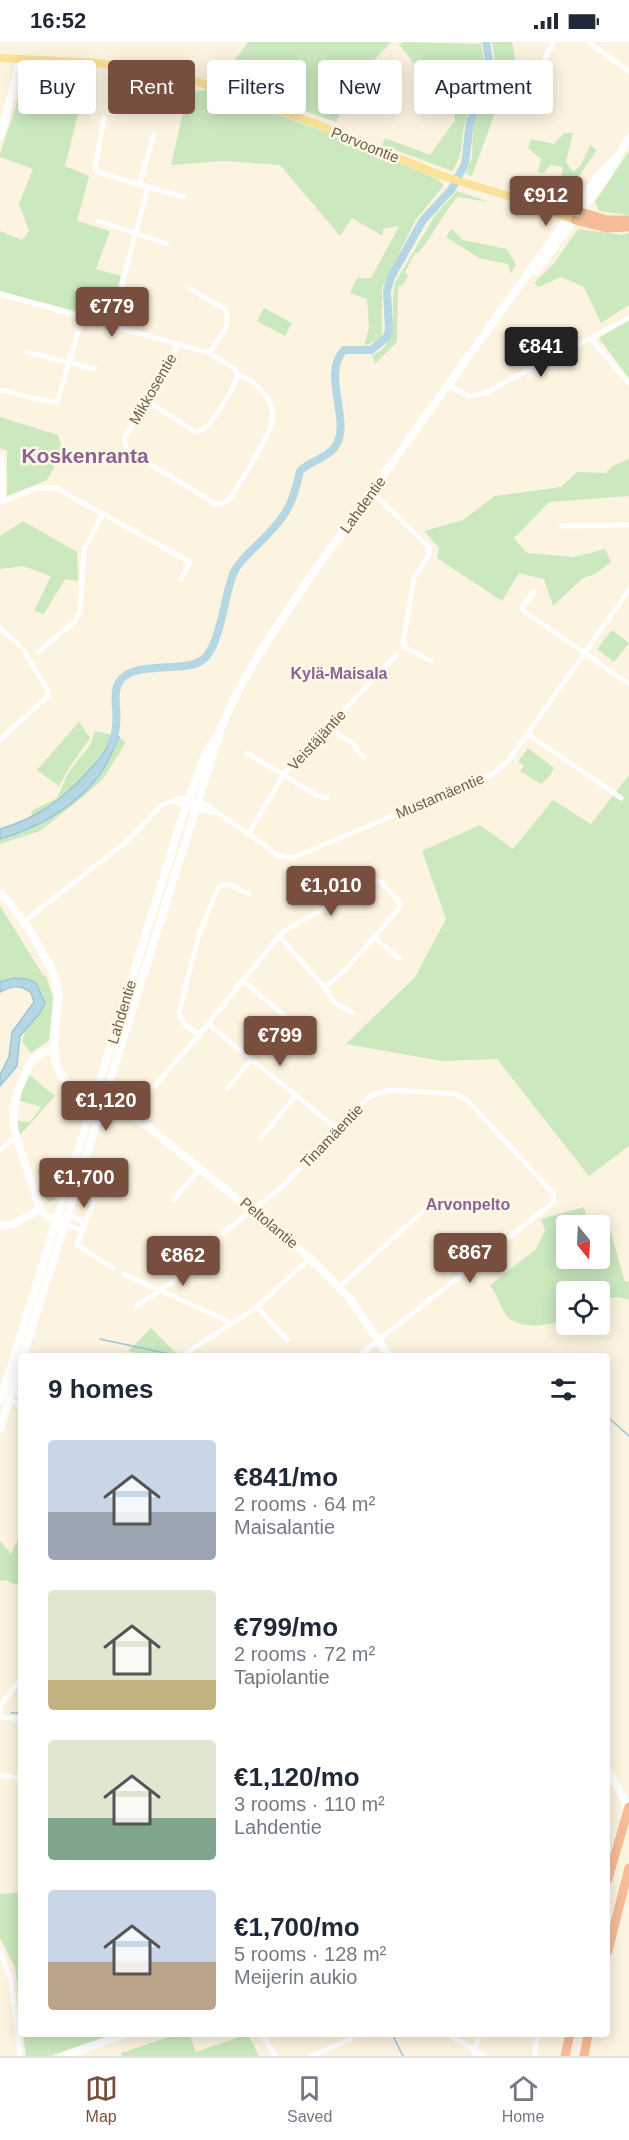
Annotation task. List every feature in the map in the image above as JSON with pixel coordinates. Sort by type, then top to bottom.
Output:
[{"type":"highway","points":[[575,214],[607,220],[629,220]]},
{"type":"highway","points":[[575,214],[606,228],[629,227]]},
{"type":"highway","points":[[610,1872],[629,1808]]},
{"type":"highway","points":[[610,1943],[629,1868]]},
{"type":"highway","points":[[565,2056],[569,2037]]},
{"type":"highway","points":[[584,2056],[587,2037]]},
{"type":"main road","name":"Porvoontie","points":[[0,57],[99,63],[187,78],[314,123],[442,176],[575,214]]},
{"type":"main road","points":[[0,137],[21,58]]},
{"type":"main road","name":"Lahdentie","points":[[24,1353],[95,1095],[187,803],[205,755],[273,632],[519,290],[548,258],[575,214],[629,138]]},
{"type":"main road","name":"Lahdentie","points":[[0,1429],[4,1394],[61,1218],[104,1098],[221,729]]},
{"type":"main road","name":"Peltolantie","points":[[0,893],[23,922],[56,982],[58,1000],[56,1064],[63,1077],[76,1087],[120,1103],[129,1113],[253,1209],[310,1258],[339,1287],[387,1353]]},
{"type":"main road","points":[[42,1210],[16,1137],[13,1111],[28,1066],[36,1056],[55,1049]]},
{"type":"main road","points":[[0,1226],[14,1224],[42,1210],[61,1218]]},
{"type":"main road","name":"Lahdentie","points":[[4,1394],[18,1368]]},
{"type":"main road","points":[[610,1773],[629,1808]]},
{"type":"main road","points":[[63,2056],[117,2037]]},
{"type":"street","points":[[544,60],[553,42]]},
{"type":"street","points":[[588,42],[629,71]]},
{"type":"street","points":[[104,118],[95,169],[97,172],[184,198]]},
{"type":"street","points":[[139,185],[154,134]]},
{"type":"street","points":[[111,326],[148,187]]},
{"type":"street","points":[[98,221],[167,244]]},
{"type":"street","points":[[190,289],[225,309],[228,315],[225,329],[208,353]]},
{"type":"street","points":[[0,294],[208,353],[236,370],[237,378],[209,425],[201,432],[196,432],[147,401]]},
{"type":"street","points":[[0,390],[57,403],[82,318]]},
{"type":"street","points":[[449,386],[469,396],[485,393],[629,318]]},
{"type":"street","points":[[591,339],[629,383]]},
{"type":"street","name":"Mikkosentie","points":[[178,345],[124,439],[127,449],[216,504],[224,503],[232,496],[271,425],[268,403],[262,388],[249,379],[237,378]]},
{"type":"street","points":[[27,352],[69,365],[95,369]]},
{"type":"street","points":[[2,458],[2,502],[36,488],[49,487],[190,562],[181,579]]},
{"type":"street","points":[[372,492],[429,547],[429,555],[414,578],[403,643],[405,647],[431,661]]},
{"type":"street","points":[[38,652],[79,616],[83,601],[84,550],[103,514]]},
{"type":"street","points":[[561,526],[629,525]]},
{"type":"street","name":"Mustamäentie","points":[[23,922],[134,834],[162,805],[172,801],[207,805],[278,855],[292,858],[492,774],[508,759],[629,591]]},
{"type":"street","points":[[534,592],[523,610],[629,684]]},
{"type":"street","points":[[0,628],[22,648],[48,690],[48,696],[0,740]]},
{"type":"street","name":"Veistäjäntie","points":[[248,834],[284,774],[397,654]]},
{"type":"street","points":[[327,728],[353,744],[364,758]]},
{"type":"street","points":[[526,733],[621,798]]},
{"type":"street","points":[[248,753],[318,796],[327,798]]},
{"type":"street","points":[[129,1113],[199,1035],[279,936],[291,926],[372,881],[381,882],[400,905],[333,981],[324,987]]},
{"type":"street","points":[[199,1035],[184,1024],[179,1012],[200,933],[219,886],[229,884],[249,894]]},
{"type":"street","points":[[279,936],[324,987],[335,1003],[353,1013]]},
{"type":"street","points":[[374,936],[400,959]]},
{"type":"street","points":[[243,981],[304,1032]]},
{"type":"street","points":[[208,1024],[336,1128]]},
{"type":"street","points":[[227,1089],[252,1059]]},
{"type":"street","name":"Tinamäentie","points":[[223,1233],[283,1186],[336,1128],[371,1095],[382,1091],[463,1096],[556,1198],[551,1206],[379,1340]]},
{"type":"street","points":[[261,1138],[296,1095]]},
{"type":"street","points":[[0,1150],[16,1137]]},
{"type":"street","points":[[173,1200],[200,1169]]},
{"type":"street","points":[[97,1192],[77,1245],[113,1268]]},
{"type":"street","points":[[339,1287],[429,1206]]},
{"type":"street","points":[[61,1218],[80,1220],[82,1228]]},
{"type":"street","points":[[137,1306],[158,1289],[174,1281],[183,1264],[201,1246]]},
{"type":"street","points":[[186,1353],[257,1307],[310,1258]]},
{"type":"street","points":[[124,1274],[232,1323]]},
{"type":"street","points":[[257,1307],[287,1340]]},
{"type":"street","points":[[362,1353],[379,1340]]},
{"type":"street","points":[[4,1394],[18,1404]]},
{"type":"street","points":[[18,1683],[0,1707],[0,1717],[18,1719]]},
{"type":"street","points":[[0,1775],[18,1778]]},
{"type":"street","points":[[0,1951],[10,1980],[20,2056]]},
{"type":"street","points":[[264,2037],[274,2056]]},
{"type":"street","points":[[311,2056],[351,2037]]},
{"type":"street","points":[[451,2037],[475,2053],[484,2056]]},
{"type":"street","points":[[475,2053],[478,2037]]},
{"type":"street","points":[[534,2056],[537,2037]]},
{"type":"green space","points":[[248,42],[391,42],[374,60],[318,60],[318,114],[340,114],[336,122],[306,111],[306,60],[235,60]]},
{"type":"green space","points":[[404,42],[481,44],[484,60],[414,60],[414,64],[399,44]]},
{"type":"green space","points":[[492,42],[512,42],[514,60],[495,60]]},
{"type":"green space","points":[[207,90],[207,114],[276,114],[344,139],[437,179],[444,185],[415,221],[382,288],[382,338],[364,346],[369,327],[367,299],[350,293],[357,278],[371,278],[399,226],[383,229],[383,236],[352,218],[340,236],[280,165],[224,161],[171,165],[183,114],[195,114],[195,91]]},
{"type":"green space","points":[[18,99],[18,114],[78,114],[65,166],[89,176],[77,221],[110,231],[96,269],[121,276],[109,320],[0,291],[0,231],[22,240],[29,231],[19,204],[33,169],[0,157]]},
{"type":"green space","points":[[454,114],[468,114],[461,152],[452,171],[382,145],[385,138],[430,155],[455,120]]},
{"type":"green space","points":[[479,114],[495,114],[472,176],[466,174],[472,157],[473,123]]},
{"type":"green space","points":[[564,133],[573,133],[566,162],[573,172],[581,165],[590,145],[597,150],[566,194],[554,194],[559,191],[563,167],[550,165],[544,173],[538,172],[541,159],[528,148],[531,139],[554,144]]},
{"type":"green space","points":[[629,151],[629,215],[599,211],[595,202]]},
{"type":"green space","points":[[457,191],[489,202],[458,197],[424,246],[418,253],[415,253],[405,272],[408,276],[403,285],[398,287],[397,342],[375,364],[372,355],[382,349],[391,333],[396,281],[436,214]]},
{"type":"green space","points":[[452,229],[463,240],[507,249],[516,265],[511,273],[508,264],[479,258],[446,237]]},
{"type":"green space","points":[[578,229],[622,235],[629,233],[629,305],[601,323],[584,287],[561,277],[539,287],[534,283],[555,262]]},
{"type":"green space","points":[[264,308],[292,323],[285,336],[257,321]]},
{"type":"green space","points":[[629,320],[629,378],[599,338]]},
{"type":"green space","points":[[0,417],[58,435],[63,452],[47,480],[7,496],[7,451],[0,448]]},
{"type":"green space","points":[[629,459],[629,496],[549,502],[514,538],[527,553],[574,557],[605,549],[611,562],[595,574],[583,578],[553,606],[544,579],[519,573],[502,601],[437,558],[439,548],[424,531],[463,520],[495,496],[561,487],[577,472],[606,473],[612,466]]},
{"type":"green space","points":[[23,521],[77,552],[78,581],[65,579],[44,614],[34,611],[51,576],[23,566],[0,569],[0,536]]},
{"type":"green space","points":[[612,630],[629,643],[614,662],[597,649]]},
{"type":"green space","points":[[77,719],[90,738],[59,786],[37,770],[78,723]]},
{"type":"green space","points":[[95,731],[112,735],[100,759],[68,794],[33,817],[31,811],[57,798],[68,773],[90,745]]},
{"type":"green space","points":[[119,737],[126,742],[103,779],[40,831],[0,844],[0,839],[42,822],[79,797],[103,770]]},
{"type":"green space","points":[[528,748],[554,768],[541,784],[520,771],[524,766],[518,762]]},
{"type":"green space","points":[[629,775],[629,1146],[589,1176],[497,1059],[442,1061],[346,1044],[415,977],[446,919],[422,851],[480,825],[513,849],[553,800],[591,824]]},
{"type":"green space","points":[[0,906],[43,975],[46,976],[53,997],[49,1040],[31,1053],[22,1041],[26,1030],[45,1003],[36,983],[21,978],[0,982]]},
{"type":"green space","points":[[28,1074],[55,1096],[20,1135],[17,1121],[30,1122],[41,1107],[18,1100]]},
{"type":"green space","points":[[62,1160],[66,1167],[55,1199],[49,1202],[45,1198],[37,1170]]},
{"type":"green space","points":[[584,1207],[586,1215],[556,1215],[556,1269],[610,1269],[610,1229],[625,1282],[629,1281],[629,1300],[619,1297],[610,1298],[610,1281],[556,1281],[556,1323],[526,1325],[511,1320],[490,1285],[536,1249],[545,1230],[541,1219]]},
{"type":"green space","points":[[151,1328],[176,1353],[135,1353],[128,1351]]},
{"type":"green space","points":[[18,1539],[18,1584],[7,1580],[0,1581],[0,1541],[11,1554]]},
{"type":"green space","points":[[18,1892],[18,1992],[15,1967],[0,1938],[0,1894]]},
{"type":"green space","points":[[23,2037],[106,2037],[50,2056],[26,2056]]},
{"type":"green space","points":[[169,2037],[190,2037],[196,2052],[239,2037],[250,2037],[259,2056],[122,2056],[121,2053]]},
{"type":"water","points":[[112,735],[119,737],[106,765],[79,797],[42,822],[0,839],[0,829],[35,815],[74,786],[100,758]]},
{"type":"water","points":[[14,978],[27,979],[36,983],[45,1003],[39,1014],[20,1036],[17,1066],[0,1086],[0,1075],[9,1057],[12,1032],[34,1002],[31,993],[20,987],[12,987],[0,992],[0,982]]},
{"type":"waterway","points":[[111,744],[116,727],[116,694],[119,682],[126,675],[135,671],[193,664],[208,655],[218,633],[236,568],[281,519],[294,494],[300,471],[334,448],[341,426],[335,372],[338,360],[344,350],[371,350],[386,338],[389,330],[387,291],[391,277],[423,220],[451,190],[465,164],[470,121],[492,80],[486,42]]},
{"type":"waterway","points":[[100,1339],[165,1353]]},
{"type":"waterway","points":[[610,1419],[629,1436]]},
{"type":"waterway","points":[[11,1713],[18,1713]]},
{"type":"waterway","points":[[394,2037],[403,2056]]},
{"type":"district","name":"Koskenranta","points":[[85,456]]},
{"type":"district","name":"Kylä-Maisala","points":[[339,673]]},
{"type":"district","name":"Arvonpelto","points":[[468,1204]]}]
